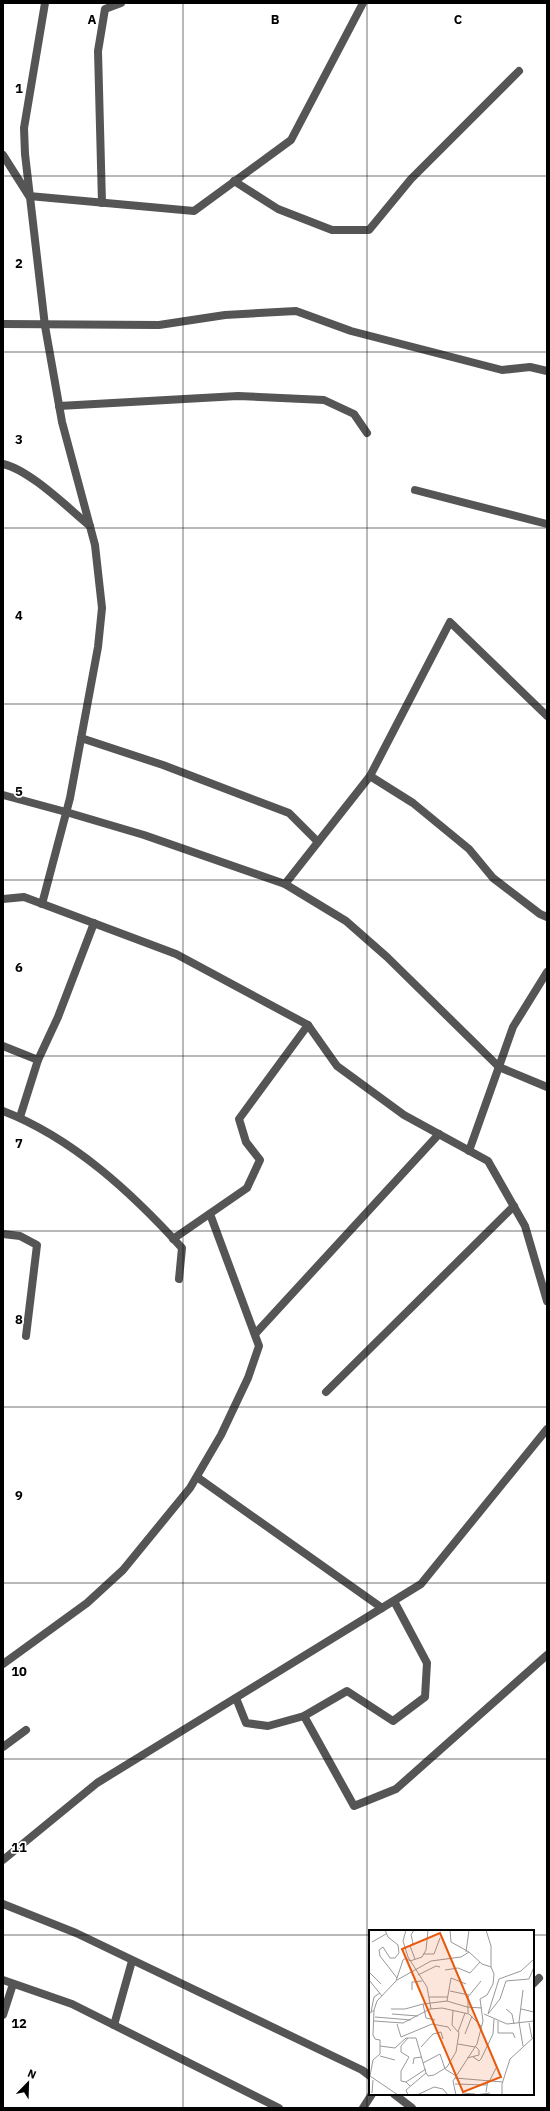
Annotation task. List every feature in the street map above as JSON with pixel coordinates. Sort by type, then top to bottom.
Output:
[{"type":"street","points":[[42,904],[66,812],[81,738],[98,647],[102,608],[95,544],[59,406],[45,326],[29,196],[24,128],[45,3]]},
{"type":"street","points":[[102,202],[98,51],[105,9],[122,3]]},
{"type":"street","points":[[29,196],[194,210],[291,140],[364,3]]},
{"type":"street","points":[[234,181],[278,209],[332,230],[369,230],[411,179],[519,71]]},
{"type":"street","points":[[3,155],[29,196]]},
{"type":"street","points":[[3,324],[45,326],[159,325],[225,315],[296,311],[351,331],[502,370],[530,367],[547,371]]},
{"type":"street","points":[[59,406],[238,396],[324,400],[354,414],[367,433]]},
{"type":"street","points":[[3,464],[13,466],[54,496],[90,526]]},
{"type":"street","points":[[415,490],[547,524]]},
{"type":"street","points":[[286,884],[370,776],[450,622],[547,716]]},
{"type":"street","points":[[81,738],[163,765],[289,814],[318,842]]},
{"type":"street","points":[[370,776],[413,803],[469,849],[493,878],[540,914],[547,916]]},
{"type":"street","points":[[3,795],[144,835],[286,884],[346,921],[387,957],[499,1067],[547,1087]]},
{"type":"street","points":[[3,899],[24,897],[176,954],[308,1026],[337,1066],[404,1115],[488,1161],[525,1226],[547,1301]]},
{"type":"street","points":[[20,1117],[38,1060],[58,1017],[94,923]]},
{"type":"street","points":[[469,1151],[513,1027],[547,972]]},
{"type":"street","points":[[173,1239],[247,1188],[260,1160],[246,1142],[239,1119],[308,1026]]},
{"type":"street","points":[[3,1046],[38,1060]]},
{"type":"street","points":[[3,1111],[20,1117],[81,1154],[155,1219],[182,1248],[179,1279]]},
{"type":"street","points":[[255,1334],[439,1134]]},
{"type":"street","points":[[326,1392],[514,1206]]},
{"type":"street","points":[[3,1664],[87,1603],[123,1570],[190,1488],[221,1435],[248,1378],[259,1346],[210,1214]]},
{"type":"street","points":[[3,1234],[20,1236],[37,1245],[26,1336]]},
{"type":"street","points":[[3,1860],[97,1783],[421,1584],[547,1429]]},
{"type":"street","points":[[197,1476],[382,1608]]},
{"type":"street","points":[[236,1698],[246,1723],[268,1726],[304,1716],[347,1691],[393,1721],[425,1697],[427,1663],[394,1601]]},
{"type":"street","points":[[304,1716],[354,1806],[396,1789],[547,1655]]},
{"type":"street","points":[[3,1747],[26,1730]]},
{"type":"street","points":[[3,1904],[76,1933],[362,2070],[369,2075]]},
{"type":"street","points":[[114,2025],[132,1961]]},
{"type":"street","points":[[3,1980],[72,2004],[279,2108]]},
{"type":"street","points":[[3,2015],[13,1984]]},
{"type":"street","points":[[363,2108],[371,2095]]},
{"type":"street","points":[[398,2095],[412,2108]]}]
